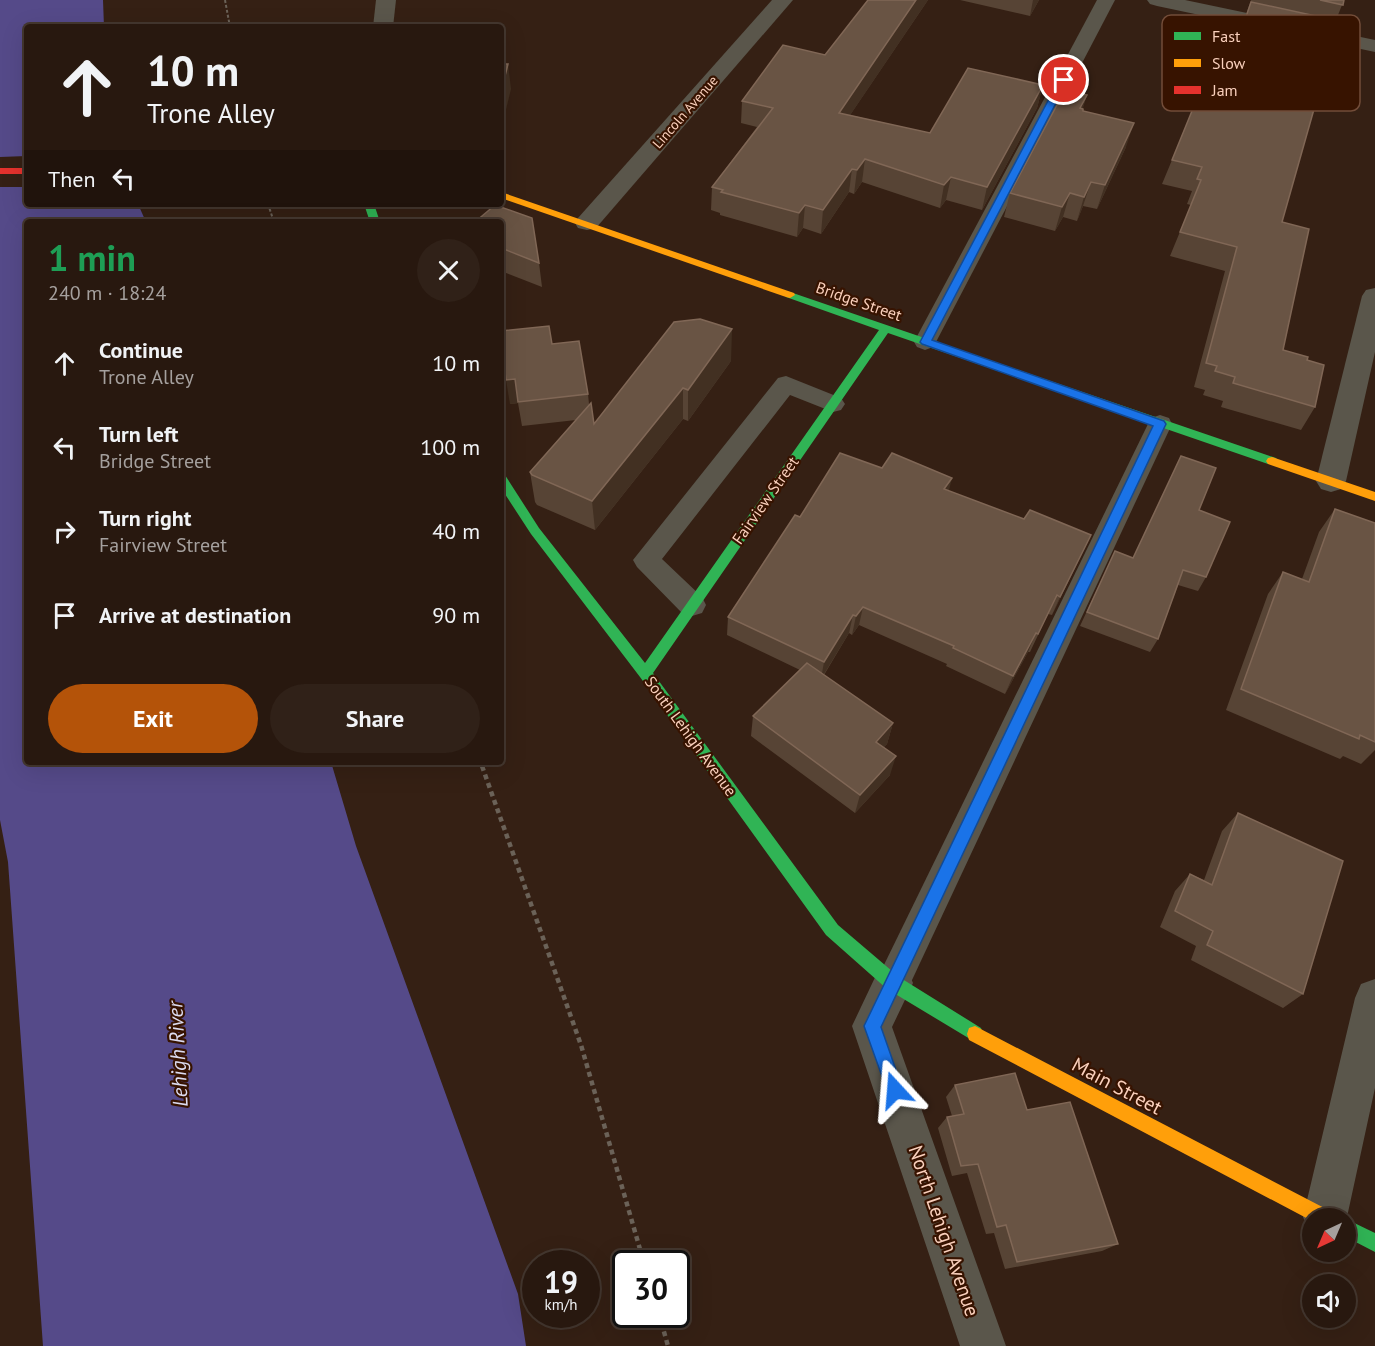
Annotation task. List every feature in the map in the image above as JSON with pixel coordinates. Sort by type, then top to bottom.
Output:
[{"type":"main road","points":[[0,171],[24,171]]},
{"type":"main road","name":"Bridge Street","points":[[504,196],[1375,497]]},
{"type":"main road","name":"Fairview Street","points":[[645,673],[886,328]]},
{"type":"main road","name":"South Lehigh Avenue","points":[[504,483],[535,531],[645,673],[832,930],[893,982]]},
{"type":"main road","name":"Main Street","points":[[893,982],[972,1032],[1307,1208]]},
{"type":"main road","name":"Main Street","points":[[1356,1233],[1375,1243]]},
{"type":"street","points":[[383,24],[386,0]]},
{"type":"street","name":"Lincoln Avenue","points":[[587,224],[783,0]]},
{"type":"street","points":[[1156,0],[1227,15]]},
{"type":"street","points":[[1360,43],[1375,46]]},
{"type":"street","points":[[1331,481],[1375,296]]},
{"type":"street","name":"North Lehigh Avenue","points":[[893,982],[872,1026],[983,1346]]},
{"type":"street","points":[[1335,1208],[1375,998]]},
{"type":"lane","points":[[926,342],[1106,0]]},
{"type":"lane","points":[[692,605],[646,560],[786,384],[833,404]]},
{"type":"lane","points":[[893,982],[1160,424]]},
{"type":"path","points":[[225,0],[229,24]]},
{"type":"path","points":[[482,765],[581,1045],[640,1250]]},
{"type":"path","points":[[663,1328],[668,1346]]},
{"type":"water","name":"Lehigh River","points":[[0,0],[103,0],[104,24],[24,24],[24,207],[139,207],[145,219],[24,219],[24,765],[332,765],[356,846],[518,1294],[526,1346],[43,1346],[8,862],[0,820]]},
{"type":"pier","points":[[24,156],[24,187],[0,187],[0,157]]},
{"type":"building","points":[[868,0],[916,0],[839,113],[930,133],[968,68],[1043,85],[987,187],[951,177],[944,185],[865,159],[857,170],[852,169],[823,210],[805,205],[799,213],[721,192],[723,190],[712,187],[773,108],[742,101],[783,45],[825,55]]},
{"type":"building","points":[[1320,0],[1344,0],[1343,5]]},
{"type":"building","points":[[1251,2],[1311,15],[1247,15]]},
{"type":"building","points":[[504,64],[508,64],[504,80]]},
{"type":"building","points":[[1065,90],[1087,95],[1080,108],[1083,111],[1134,123],[1105,185],[1091,182],[1084,197],[1070,193],[1062,207],[1010,193]]},
{"type":"building","points":[[1192,111],[1313,111],[1282,222],[1309,229],[1283,350],[1308,357],[1307,360],[1324,365],[1315,407],[1233,383],[1235,377],[1215,371],[1217,366],[1206,363],[1237,247],[1180,232],[1201,180],[1197,179],[1202,167],[1172,160]]},
{"type":"building","points":[[493,207],[501,207],[532,218],[539,263],[504,249],[504,219],[479,219]]},
{"type":"building","points":[[700,319],[732,329],[688,390],[683,388],[592,501],[532,475],[530,472],[591,403],[594,424],[674,322]]},
{"type":"building","points":[[549,326],[552,344],[579,341],[588,394],[518,402],[515,379],[506,380],[504,331]]},
{"type":"building","points":[[840,453],[882,468],[892,453],[952,478],[944,489],[1024,519],[1030,510],[1091,535],[1060,597],[1057,595],[1038,634],[1036,633],[1013,676],[953,648],[954,646],[863,607],[856,616],[853,615],[824,662],[728,617],[795,515],[800,517]]},
{"type":"building","points":[[1181,456],[1216,468],[1199,510],[1230,522],[1206,577],[1183,570],[1158,639],[1087,612],[1115,551],[1133,558]]},
{"type":"building","points":[[1335,509],[1375,523],[1375,742],[1360,735],[1359,739],[1241,689],[1283,572],[1309,582]]},
{"type":"building","points":[[807,663],[893,723],[876,742],[896,756],[860,795],[753,716]]},
{"type":"building","points":[[1238,813],[1343,861],[1303,994],[1207,945],[1213,931],[1175,911],[1190,874],[1212,885]]},
{"type":"building","points":[[1015,1073],[1027,1110],[1070,1102],[1118,1244],[1017,1262],[1006,1225],[997,1227],[978,1164],[961,1166],[947,1117],[964,1114],[955,1085]]},
{"type":"traffic: fast","points":[[370,207],[374,219]]},
{"type":"traffic: fast","points":[[790,295],[1272,461]]},
{"type":"traffic: fast","points":[[645,673],[886,328]]},
{"type":"traffic: fast","points":[[504,483],[535,531],[645,673],[832,930],[893,983],[975,1034]]},
{"type":"traffic: fast","points":[[1356,1233],[1375,1243]]},
{"type":"traffic: slow","points":[[504,196],[790,295]]},
{"type":"traffic: slow","points":[[1272,461],[1375,497]]},
{"type":"traffic: slow","points":[[975,1034],[1307,1208]]},
{"type":"traffic: jam","points":[[0,171],[24,171]]},
{"type":"route","points":[[895,1090],[872,1026],[1160,424],[926,342],[1064,80]]}]
